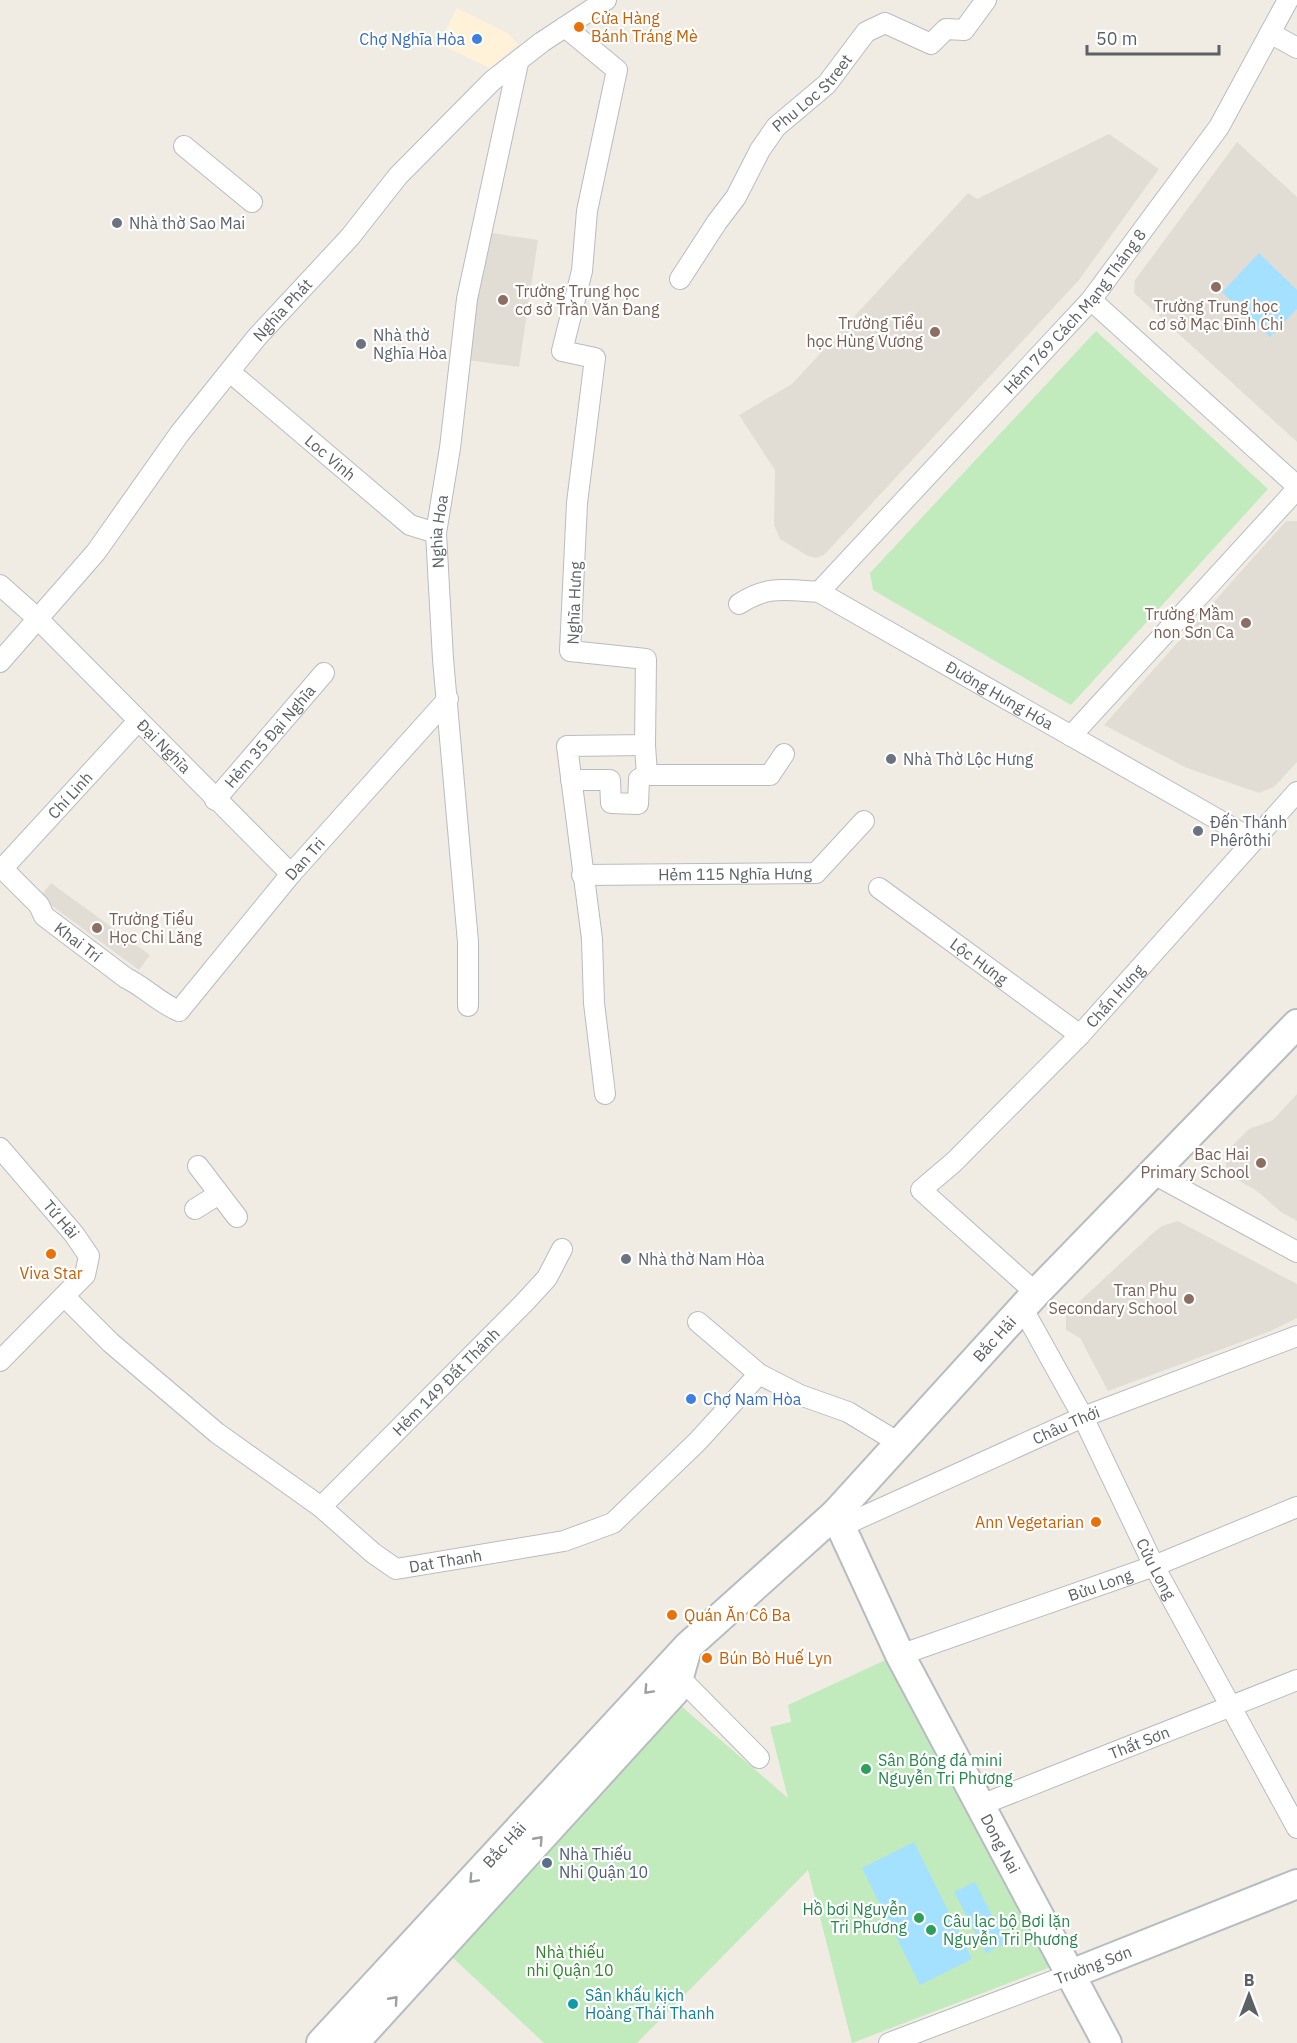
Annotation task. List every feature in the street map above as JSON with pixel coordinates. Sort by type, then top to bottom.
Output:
[{"type":"street","name":"Nghĩa Phát","points":[[0,662],[96,552],[180,433],[257,337],[350,237],[398,176],[492,81],[606,0]]},
{"type":"street","name":"Phu Loc Street","points":[[680,279],[717,222],[736,198],[760,150],[776,127],[827,84],[866,32],[885,23],[931,44],[946,29],[964,30],[986,0]]},
{"type":"street","name":"Hẻm 769 Cách Mạng Tháng 8","points":[[819,592],[1091,300],[1219,127],[1288,0]]},
{"type":"street","name":"Nghĩa Hưng","points":[[565,27],[616,70],[587,211],[582,271],[562,351],[595,358],[578,503],[570,651],[646,658],[645,745]]},
{"type":"street","points":[[1270,33],[1297,48]]},
{"type":"street","name":"Nghia Hoa","points":[[468,1006],[468,942],[443,658],[436,533],[450,448],[467,299],[518,63]]},
{"type":"street","points":[[184,146],[252,202]]},
{"type":"street","points":[[1071,736],[1297,488],[1091,300]]},
{"type":"street","name":"Loc Vinh","points":[[230,372],[410,525],[436,533]]},
{"type":"street","name":"Đại Nghĩa","points":[[0,585],[37,618],[215,800],[291,874]]},
{"type":"street","name":"Đường Hưng Hóa","points":[[739,604],[758,592],[783,590],[819,592],[1252,839]]},
{"type":"street","name":"Hẻm 35 Đại Nghĩa","points":[[215,800],[324,673]]},
{"type":"street","name":"Dan Tri","points":[[165,1005],[179,1011],[291,874],[448,699]]},
{"type":"street","name":"Chí Linh","points":[[1,867],[138,722]]},
{"type":"street","points":[[605,1094],[594,1003],[592,939],[567,746],[645,745],[647,775]]},
{"type":"street","points":[[571,780],[610,780],[611,803],[638,804],[639,779],[647,775],[770,775],[784,754]]},
{"type":"street","name":"Chấn Hưng","points":[[921,1190],[954,1162],[1080,1035],[1252,839],[1297,792]]},
{"type":"street","name":"Hẻm 115 Nghĩa Hưng","points":[[582,875],[816,873],[864,821]]},
{"type":"street","name":"Khai Trí","points":[[1,867],[39,905],[44,916],[165,1005]]},
{"type":"street","name":"Lộc Hưng","points":[[879,888],[1080,1035]]},
{"type":"street","name":"Bắc Hải","points":[[321,2043],[687,1647],[838,1521],[898,1443],[1029,1301],[1297,1024]]},
{"type":"street","name":"Tứ Hải","points":[[0,1148],[74,1234],[89,1256],[85,1275],[64,1296]]},
{"type":"street","points":[[198,1166],[237,1217]]},
{"type":"street","points":[[1152,1173],[1297,1252]]},
{"type":"street","name":"Cửu Long","points":[[921,1190],[1029,1301],[1154,1566],[1297,1828]]},
{"type":"street","points":[[195,1209],[219,1194]]},
{"type":"street","name":"Hẻm 149 Đất Thánh","points":[[321,1507],[524,1303],[547,1278],[562,1249]]},
{"type":"street","points":[[0,1361],[64,1296]]},
{"type":"street","name":"Dat Thanh","points":[[64,1296],[111,1343],[217,1434],[321,1507],[373,1553],[396,1569],[564,1541],[613,1523],[698,1441],[759,1374]]},
{"type":"street","points":[[698,1322],[759,1374],[800,1395],[848,1412],[898,1443]]},
{"type":"street","name":"Châu Thới","points":[[838,1521],[1083,1417],[1297,1336]]},
{"type":"street","name":"Bửu Long","points":[[900,1655],[1154,1566],[1297,1507]]},
{"type":"street","name":"Dong Nai","points":[[838,1521],[900,1655],[1107,2043]]},
{"type":"street","name":"Bắc Hải","points":[[354,2043],[675,1691],[687,1647]]},
{"type":"street","points":[[679,1677],[759,1758]]},
{"type":"street","name":"Thất Sơn","points":[[981,1805],[1297,1680]]},
{"type":"street","name":"Trường Sơn","points":[[889,2043],[1297,1884]]},
{"type":"shaded area","name":"Chợ Nghĩa Hòa","points":[[457,8],[507,33],[518,44],[490,68],[439,44]]},
{"type":"shaded area","name":"Trường Tiểu học Hùng Vương","points":[[1109,134],[1159,169],[1079,280],[824,555],[816,558],[808,556],[780,539],[774,525],[775,470],[739,415],[792,384],[968,193],[977,199]]},
{"type":"shaded area","name":"Trường Trung học cơ sở Mạc Đĩnh Chi","points":[[1237,142],[1297,197],[1297,442],[1134,293],[1135,280]]},
{"type":"shaded area","name":"Trường Trung học cơ sở Trần Văn Đang","points":[[486,232],[538,240],[519,367],[467,360]]},
{"type":"shaded area","name":"Trường Mầm non Sơn Ca","points":[[1286,521],[1297,521],[1297,762],[1274,787],[1259,793],[1187,768],[1104,725]]},
{"type":"shaded area","name":"Trường Tiểu Học Chi Lăng","points":[[51,883],[150,955],[139,970],[40,897]]},
{"type":"shaded area","name":"Bac Hai Primary School","points":[[1297,1094],[1297,1221],[1281,1212],[1257,1191],[1227,1174],[1225,1153],[1249,1129],[1273,1120]]},
{"type":"shaded area","name":"Tran Phu Secondary School","points":[[1178,1221],[1297,1284],[1297,1318],[1271,1331],[1108,1391],[1080,1338],[1066,1330],[1066,1314],[1153,1233],[1162,1226]]},
{"type":"green space","points":[[1096,331],[1268,489],[1071,705],[873,590],[870,573]]},
{"type":"green space","name":"Nhà thiếu nhi Quận 10","points":[[892,1657],[1056,1965],[852,2043],[808,1870],[637,2043],[544,2043],[450,1955],[558,1842],[681,1706],[788,1798],[770,1727],[791,1722],[788,1705]]},
{"type":"water","points":[[1259,253],[1297,290],[1297,309],[1270,337],[1222,292]]},
{"type":"water","name":"Hồ bơi Nguyễn Tri Phương","points":[[914,1842],[972,1959],[920,1985],[862,1868]]},
{"type":"water","points":[[975,1882],[1006,1943],[986,1953],[954,1892]]},
{"type":"place","name":"Cửa Hàng Bánh Tráng Mè","points":[[579,27]]},
{"type":"place","name":"Chợ Nghĩa Hòa","points":[[477,39]]},
{"type":"place","name":"Nhà thờ Sao Mai","points":[[117,223]]},
{"type":"place","name":"Trường Trung học cơ sở Mạc Đĩnh Chi","points":[[1216,287]]},
{"type":"place","name":"Trường Trung học cơ sở Trần Văn Đang","points":[[503,300]]},
{"type":"place","name":"Trường Tiểu học Hùng Vương","points":[[935,332]]},
{"type":"place","name":"Nhà thờ Nghĩa Hòa","points":[[361,344]]},
{"type":"place","name":"Trường Mầm non Sơn Ca","points":[[1246,623]]},
{"type":"place","name":"Nhà Thờ Lộc Hưng","points":[[891,759]]},
{"type":"place","name":"Đến Thánh Phêrôthi","points":[[1198,831]]},
{"type":"place","name":"Trường Tiểu Học Chi Lăng","points":[[97,928]]},
{"type":"place","name":"Bac Hai Primary School","points":[[1261,1163]]},
{"type":"place","name":"Viva Star","points":[[51,1254]]},
{"type":"place","name":"Nhà thờ Nam Hòa","points":[[626,1259]]},
{"type":"place","name":"Tran Phu Secondary School","points":[[1189,1299]]},
{"type":"place","name":"Chợ Nam Hòa","points":[[691,1399]]},
{"type":"place","name":"Ann Vegetarian","points":[[1096,1522]]},
{"type":"place","name":"Quán Ăn Cô Ba","points":[[672,1615]]},
{"type":"place","name":"Bún Bò Huế Lyn","points":[[707,1658]]},
{"type":"place","name":"Sân Bóng đá mini Nguyễn Tri Phương","points":[[866,1769]]},
{"type":"place","name":"Nhà Thiếu Nhi Quận 10","points":[[547,1863]]},
{"type":"place","name":"Hồ bơi Nguyễn Tri Phương","points":[[919,1918]]},
{"type":"place","name":"Câu lạc bộ Bơi lặn Nguyễn Tri Phương","points":[[931,1930]]},
{"type":"place","name":"Sân khấu kịch Hoàng Thái Thanh","points":[[573,2004]]}]
